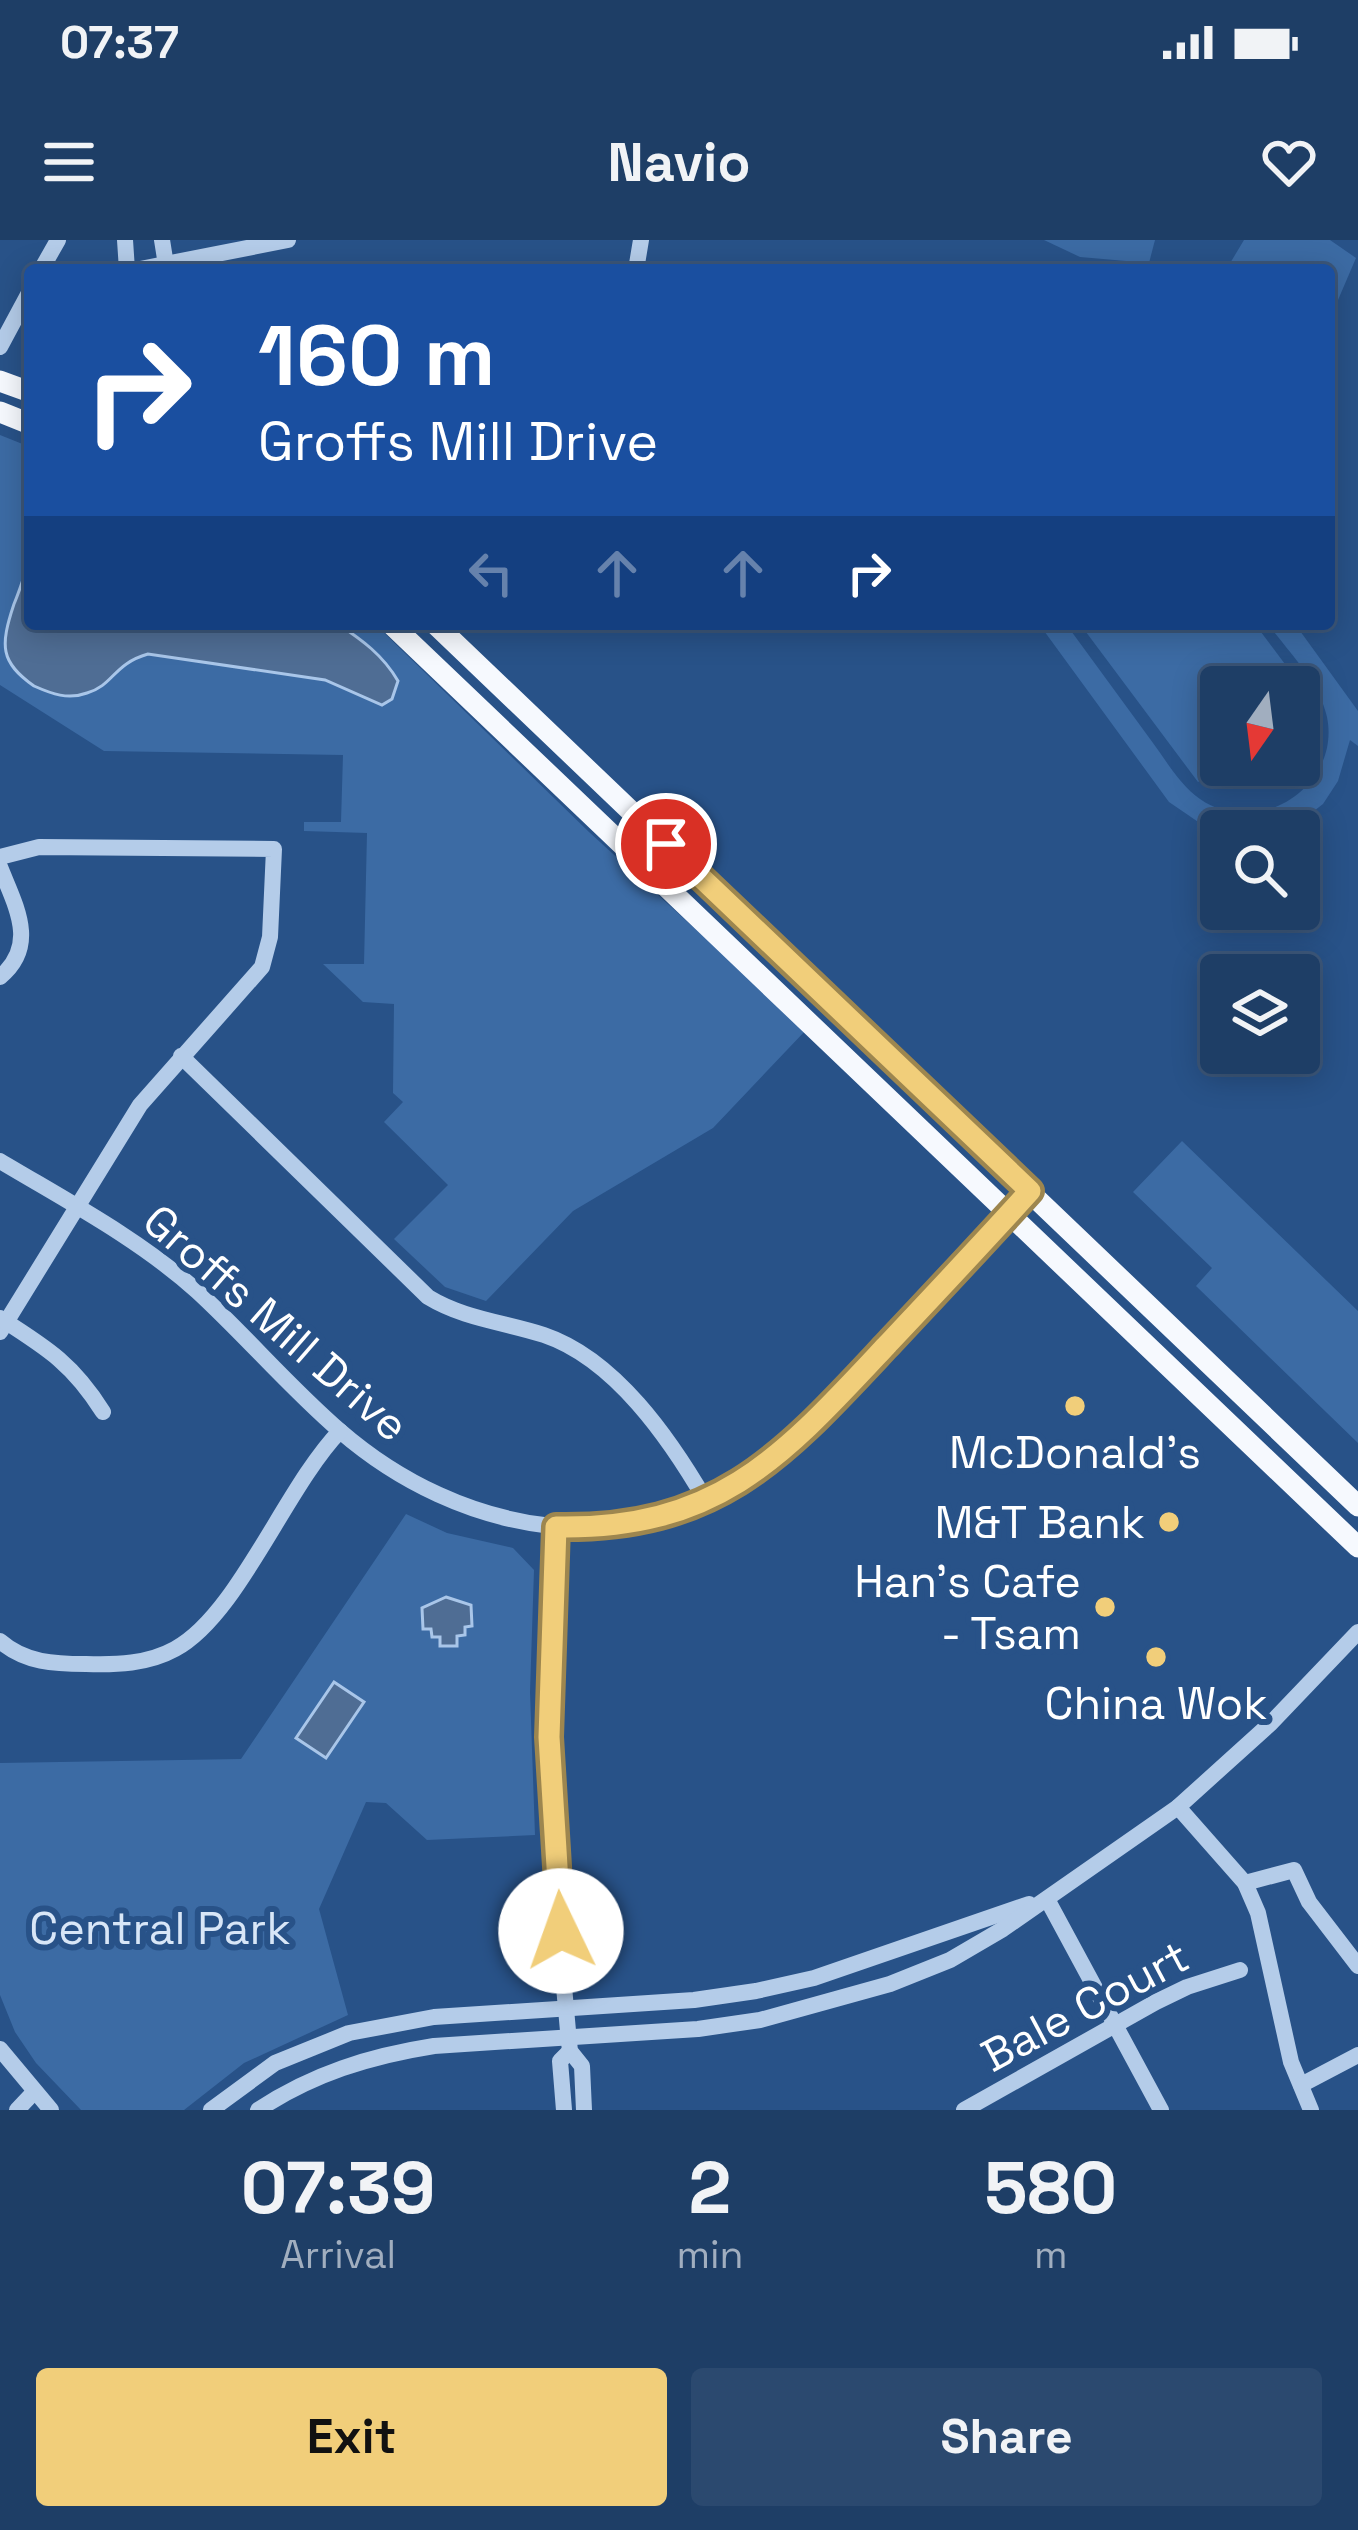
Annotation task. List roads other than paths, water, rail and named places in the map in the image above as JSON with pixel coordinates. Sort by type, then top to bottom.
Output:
[{"type":"main road","points":[[397,630],[1358,1547]]},
{"type":"main road","points":[[441,630],[1358,1506]]},
{"type":"street","points":[[175,264],[288,240]]},
{"type":"street","points":[[0,347],[24,302]]},
{"type":"street","points":[[0,857],[39,847],[274,849],[268,952],[262,967],[140,1105],[2,1324],[56,1353],[72,1367],[103,1412]]},
{"type":"street","points":[[0,867],[22,923],[23,938],[14,964],[0,976]]},
{"type":"street","points":[[182,1056],[428,1297],[464,1315],[541,1334],[580,1352],[650,1415],[706,1501]]},
{"type":"street","name":"Groffs Mill Drive","points":[[0,1161],[151,1255],[195,1289],[340,1431],[398,1475],[435,1496],[512,1521],[556,1527],[602,1528],[642,1521],[706,1501],[740,1484],[792,1444],[1030,1191]]},
{"type":"street","points":[[0,1641],[30,1659],[53,1664],[115,1665],[174,1650],[214,1617],[316,1456],[340,1431]]},
{"type":"street","points":[[556,1527],[549,1737],[569,2045],[582,2066],[584,2110]]},
{"type":"street","points":[[258,2110],[323,2074],[393,2053],[434,2046],[569,2045],[760,2020],[890,1984],[950,1960],[1178,1807],[1271,1723],[1358,1632]]},
{"type":"street","points":[[1178,1807],[1245,1883],[1268,1947],[1284,2036],[1311,2110]]},
{"type":"street","points":[[1245,1883],[1294,1870],[1309,1902],[1358,1966]]},
{"type":"street","points":[[211,2110],[275,2063],[350,2032],[434,2018],[694,2000],[786,1984],[1047,1899]]},
{"type":"street","points":[[1047,1899],[1161,2110]]},
{"type":"street","name":"Bale Court","points":[[964,2110],[1187,1987],[1240,1970]]},
{"type":"street","points":[[563,2110],[560,2061],[569,2045]]},
{"type":"street","points":[[0,2048],[51,2110]]},
{"type":"street","points":[[1301,2085],[1358,2055]]},
{"type":"street","points":[[17,2110],[34,2092]]},
{"type":"place","name":"McDonald's","points":[[1075,1406]]},
{"type":"place","name":"M&T Bank","points":[[1169,1522]]},
{"type":"place","name":"Han’s Cafe - Tsam","points":[[1105,1607]]},
{"type":"place","name":"China Wok","points":[[1156,1657]]},
{"type":"park label","name":"Central Park","points":[[160,1928]]}]
